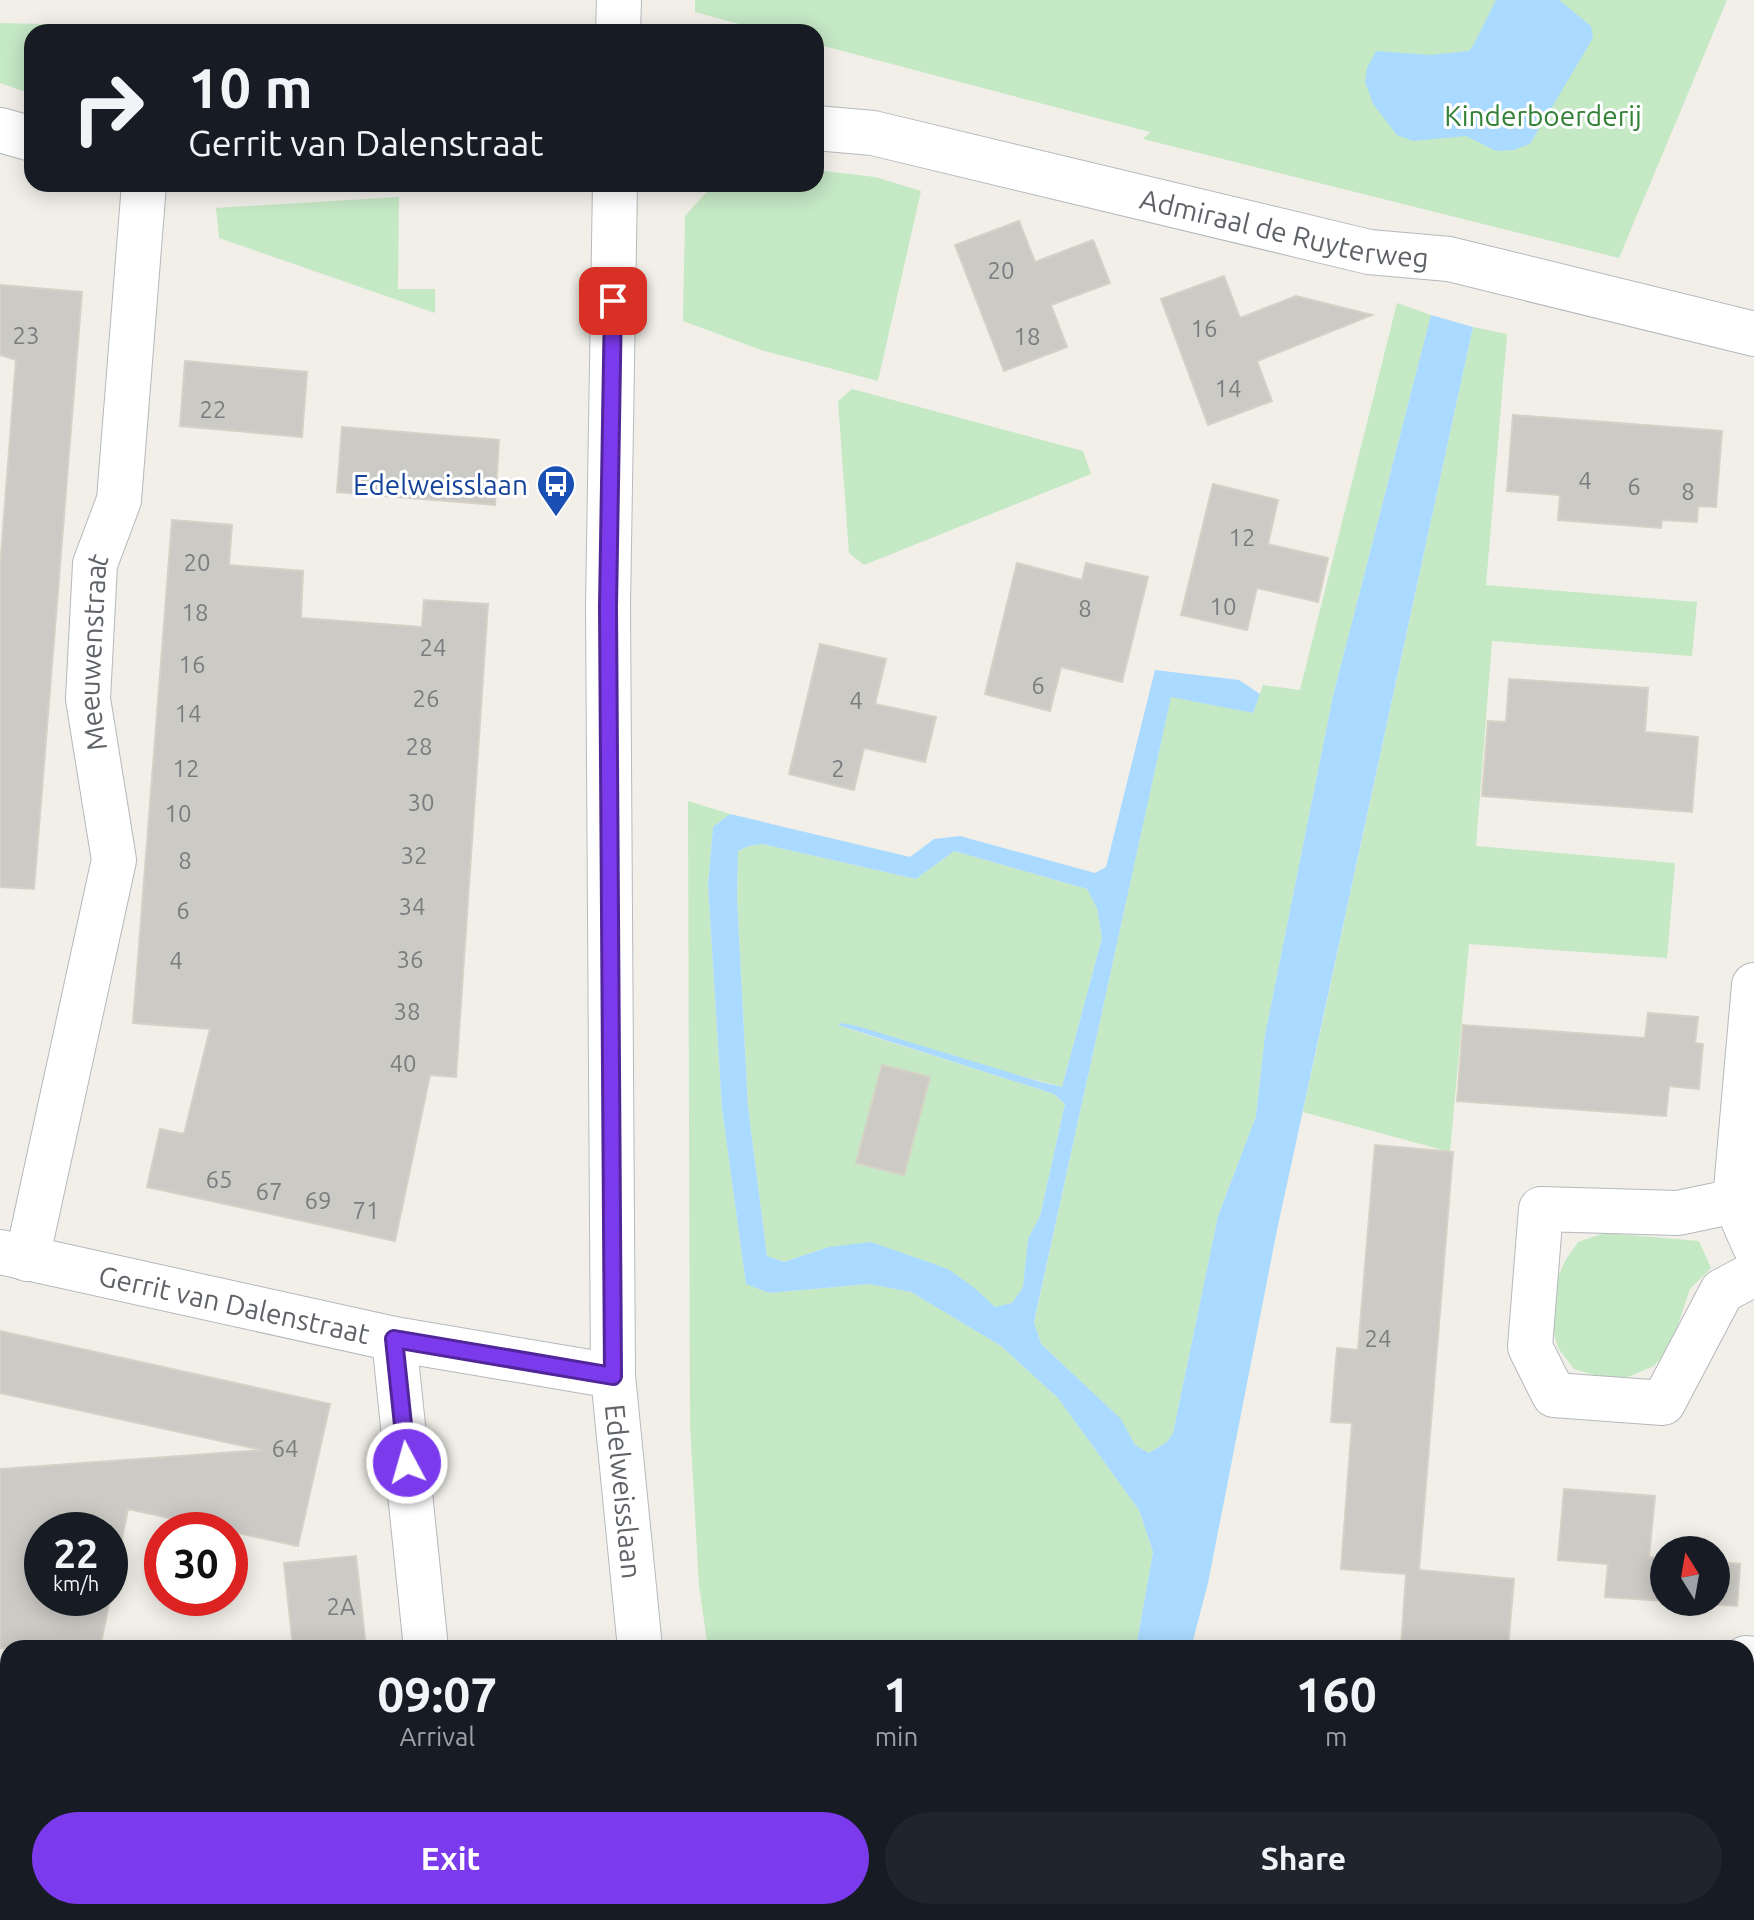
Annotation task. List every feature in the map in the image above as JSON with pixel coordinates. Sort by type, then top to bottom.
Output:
[{"type":"street","points":[[618,24],[619,0]]},
{"type":"street","name":"Admiraal de Ruyterweg","points":[[824,129],[873,133],[1369,252],[1449,259],[1754,334]]},
{"type":"street","points":[[0,130],[24,137]]},
{"type":"street","name":"Meeuwenstraat","points":[[14,1256],[114,860],[88,699],[95,564],[119,500],[143,192]]},
{"type":"street","name":"Edelweisslaan","points":[[615,192],[608,606],[613,1376],[639,1640]]},
{"type":"street","points":[[1754,985],[1735,1201],[1754,1245]]},
{"type":"street","points":[[1735,1201],[1678,1213],[1541,1209],[1530,1347],[1554,1395],[1663,1403],[1722,1291],[1754,1274]]},
{"type":"street","name":"Gerrit van Dalenstraat","points":[[14,1256],[394,1339],[613,1376]]},
{"type":"street","points":[[394,1339],[425,1640]]},
{"type":"green space","name":"Kinderboerderij","points":[[695,0],[1727,0],[1619,258],[1143,139],[1150,132],[824,46],[824,24],[739,24],[695,12]]},
{"type":"green space","points":[[0,23],[41,24],[24,24],[24,91],[0,83]]},
{"type":"green space","points":[[824,171],[875,177],[921,191],[878,381],[761,350],[683,321],[685,216],[707,192],[824,192]]},
{"type":"green space","points":[[399,197],[398,289],[435,289],[435,313],[219,238],[216,208]]},
{"type":"green space","points":[[1397,303],[1431,315],[1333,696],[1265,1035],[1256,1116],[1218,1216],[1173,1433],[1167,1442],[1149,1453],[1135,1445],[1120,1419],[1041,1344],[1034,1323],[1171,696],[1253,713],[1263,685],[1300,690]]},
{"type":"green space","points":[[1473,327],[1507,334],[1486,585],[1697,602],[1692,656],[1492,641],[1476,846],[1675,863],[1667,958],[1469,944],[1450,1152],[1303,1112]]},
{"type":"green space","points":[[852,389],[1083,451],[1091,474],[864,565],[849,553],[838,401]]},
{"type":"green space","points":[[688,801],[730,814],[713,827],[708,885],[722,1109],[746,1283],[769,1293],[869,1284],[911,1292],[1001,1346],[1058,1398],[1139,1510],[1153,1552],[1137,1640],[707,1640],[699,1586],[690,1425]]},
{"type":"green space","points":[[762,844],[916,879],[954,851],[1087,889],[1097,907],[1102,938],[1062,1087],[839,1026],[1054,1094],[1065,1104],[1040,1216],[1028,1240],[1023,1288],[1012,1303],[995,1308],[977,1290],[829,1247],[784,1262],[767,1256],[748,1107],[737,897],[738,851]]},
{"type":"green space","points":[[1605,1233],[1699,1241],[1711,1268],[1690,1289],[1671,1345],[1654,1366],[1628,1377],[1601,1377],[1574,1369],[1558,1348],[1552,1326],[1557,1279],[1565,1261],[1578,1242]]},
{"type":"water","points":[[1496,0],[1559,0],[1591,26],[1593,38],[1530,144],[1513,150],[1496,151],[1466,136],[1413,141],[1397,135],[1373,104],[1365,82],[1367,68],[1376,51],[1430,55],[1469,51]]},
{"type":"water","points":[[1431,315],[1473,327],[1277,1230],[1208,1583],[1193,1640],[1137,1640],[1153,1552],[1139,1510],[1058,1398],[1001,1346],[911,1292],[869,1284],[769,1293],[746,1284],[722,1109],[708,885],[713,827],[730,814],[910,857],[934,839],[960,836],[1095,873],[1106,867],[1155,670],[1239,680],[1260,694],[1253,713],[1171,697],[1034,1322],[1041,1344],[1121,1419],[1135,1445],[1149,1453],[1167,1442],[1173,1433],[1218,1216],[1256,1116],[1265,1035],[1333,696]],"holes":[[[762,844],[916,879],[954,851],[1087,889],[1097,908],[1102,938],[1062,1087],[857,1026],[838,1025],[1054,1094],[1065,1104],[1040,1216],[1028,1239],[1023,1287],[1012,1303],[995,1307],[948,1269],[871,1242],[829,1247],[784,1262],[767,1256],[748,1107],[737,897],[738,851]]]},
{"type":"building","points":[[1019,221],[1035,262],[1093,240],[1110,283],[1051,305],[1067,347],[1004,371],[955,245]]},
{"type":"building","points":[[1224,276],[1240,318],[1296,296],[1372,315],[1257,361],[1272,401],[1208,425],[1161,299]]},
{"type":"building","points":[[0,285],[82,292],[34,889],[0,887],[0,568],[16,360],[0,355]]},
{"type":"building","points":[[185,361],[307,372],[302,437],[180,426]]},
{"type":"building","points":[[1513,415],[1722,431],[1716,507],[1698,506],[1697,522],[1662,520],[1661,528],[1558,520],[1560,495],[1507,491]]},
{"type":"building","points":[[342,427],[499,440],[495,505],[337,492]]},
{"type":"building","points":[[1213,484],[1278,500],[1268,544],[1328,558],[1318,602],[1257,588],[1247,630],[1181,615]]},
{"type":"building","points":[[172,520],[232,525],[229,565],[303,571],[301,618],[422,627],[424,600],[488,604],[456,1077],[430,1075],[395,1241],[147,1187],[160,1129],[184,1134],[210,1029],[133,1023]]},
{"type":"building","points":[[1017,563],[1082,580],[1086,563],[1148,577],[1122,682],[1061,667],[1050,711],[985,694]]},
{"type":"building","points":[[820,644],[886,659],[875,704],[936,717],[925,762],[864,748],[854,790],[789,774]]},
{"type":"building","points":[[1509,679],[1648,688],[1645,732],[1698,737],[1692,812],[1482,796],[1488,721],[1506,722]]},
{"type":"building","points":[[1648,1013],[1698,1017],[1695,1043],[1703,1044],[1699,1089],[1669,1086],[1666,1116],[1457,1101],[1463,1025],[1645,1038]]},
{"type":"building","points":[[882,1065],[930,1077],[904,1175],[856,1163]]},
{"type":"building","points":[[1375,1145],[1453,1152],[1419,1570],[1514,1579],[1509,1640],[1402,1640],[1406,1574],[1341,1569],[1352,1423],[1331,1422],[1337,1348],[1358,1350]]},
{"type":"building","points":[[0,1331],[330,1404],[298,1546],[248,1535],[248,1512],[144,1512],[128,1509],[127,1512],[24,1512],[24,1616],[106,1616],[102,1640],[0,1640],[0,1469],[262,1450],[0,1393]]},
{"type":"building","points":[[1564,1489],[1655,1496],[1650,1536],[1650,1600],[1605,1597],[1608,1564],[1558,1560]]},
{"type":"building","points":[[356,1556],[365,1640],[292,1640],[284,1563]]},
{"type":"building","points":[[1730,1563],[1740,1564],[1737,1606],[1730,1606]]},
{"type":"place","name":"Edelweisslaan","points":[[556,518]]},
{"type":"route","points":[[407,1463],[394,1339],[613,1376],[608,606],[613,301]]}]
